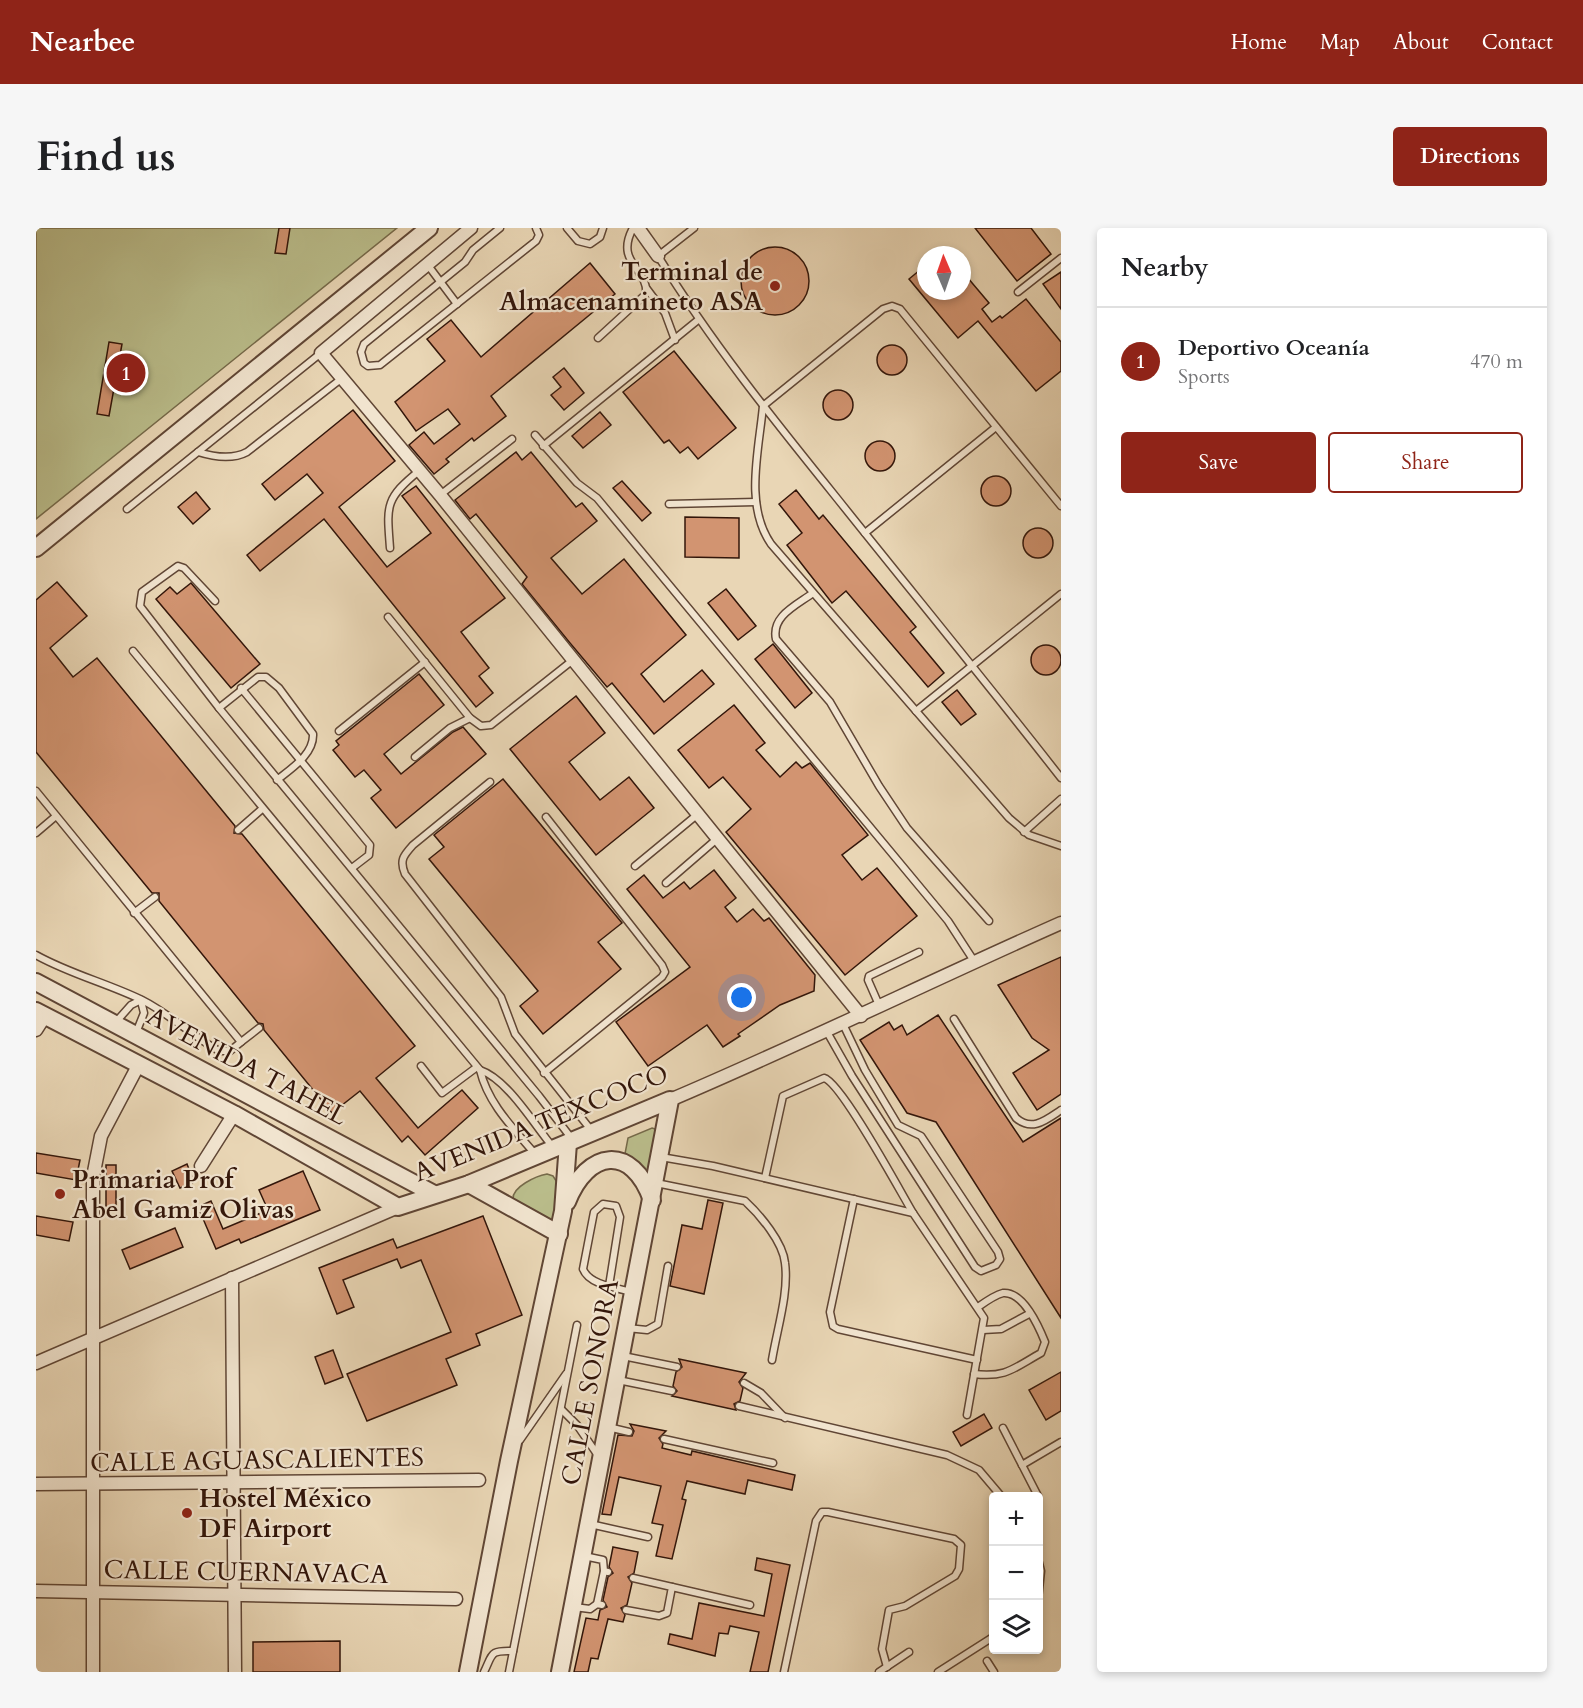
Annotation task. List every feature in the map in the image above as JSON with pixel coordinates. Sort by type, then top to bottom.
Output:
[{"type":"street","points":[[36,548],[429,228]]},
{"type":"street","points":[[471,228],[321,353],[440,495],[861,1016]]},
{"type":"street","points":[[638,228],[658,256]]},
{"type":"street","name":"AVENIDA TEXCOCO","points":[[36,1363],[398,1207],[469,1184],[669,1100],[827,1032],[879,1005],[1061,923]]},
{"type":"street","name":"AVENIDA TAHEL","points":[[36,982],[434,1194]]},
{"type":"street","name":"AVENIDA TAHEL","points":[[39,1019],[139,1064],[234,1114],[398,1207]]},
{"type":"street","points":[[93,1672],[95,1484],[93,1177],[95,1154],[101,1136],[139,1064]]},
{"type":"street","name":"CALLE SONORA","points":[[560,1672],[661,1157],[669,1100]]},
{"type":"street","points":[[201,1166],[234,1114]]},
{"type":"street","points":[[468,1672],[509,1461],[559,1234],[563,1211],[565,1144]]},
{"type":"street","points":[[563,1211],[583,1172],[601,1162],[614,1161],[635,1168],[646,1183],[652,1201]]},
{"type":"street","points":[[469,1184],[559,1234]]},
{"type":"street","points":[[232,1278],[236,1672]]},
{"type":"street","name":"CALLE AGUASCALIENTES","points":[[36,1485],[235,1485],[479,1480]]},
{"type":"street","name":"CALLE CUERNAVACA","points":[[36,1591],[456,1599]]},
{"type":"lane","points":[[500,228],[440,283],[364,345],[361,352],[364,363],[368,366],[380,365],[536,241],[538,231]]},
{"type":"lane","points":[[567,228],[578,241],[585,244],[597,240],[603,228]]},
{"type":"lane","points":[[633,228],[628,243],[628,255],[647,289],[665,313],[675,340]]},
{"type":"lane","points":[[694,228],[658,256],[698,320],[763,406],[974,665],[1061,778]]},
{"type":"lane","points":[[1018,292],[1061,258]]},
{"type":"lane","points":[[427,264],[457,303]]},
{"type":"lane","points":[[598,338],[644,298],[647,289]]},
{"type":"lane","points":[[1061,506],[907,314],[892,306],[883,309],[763,406],[756,502],[762,531],[813,593],[1024,832],[1061,846]]},
{"type":"lane","points":[[543,446],[698,320]]},
{"type":"lane","points":[[127,509],[321,353]]},
{"type":"lane","points":[[198,452],[213,457],[239,456],[247,452],[342,379]]},
{"type":"lane","points":[[865,533],[996,427]]},
{"type":"lane","points":[[535,435],[577,483],[597,498],[948,921],[974,961]]},
{"type":"lane","points":[[440,495],[512,439]]},
{"type":"lane","points":[[390,548],[387,508],[407,481],[419,471]]},
{"type":"lane","points":[[669,504],[756,502]]},
{"type":"lane","points":[[214,601],[184,568],[178,566],[142,592],[140,606],[277,780],[352,868],[565,1144]]},
{"type":"lane","points":[[813,593],[778,619],[774,629],[776,639],[830,702],[879,786],[907,828],[989,921]]},
{"type":"lane","points":[[916,711],[1061,594]]},
{"type":"lane","points":[[388,617],[470,718],[481,726],[491,725],[573,660]]},
{"type":"lane","points":[[133,651],[478,1068],[483,1084],[495,1105],[538,1156]]},
{"type":"lane","points":[[339,731],[425,662]]},
{"type":"lane","points":[[219,708],[241,688],[258,677],[266,677],[279,688],[313,734],[313,741],[302,759],[277,780]]},
{"type":"lane","points":[[241,688],[302,759],[370,845],[369,855],[352,868]]},
{"type":"lane","points":[[415,757],[450,728],[470,718]]},
{"type":"lane","points":[[490,782],[413,845],[404,854],[402,866],[405,874],[501,997],[514,1034],[592,1132]]},
{"type":"lane","points":[[36,791],[241,1042]]},
{"type":"lane","points":[[1024,832],[1061,799]]},
{"type":"lane","points":[[238,830],[262,809]]},
{"type":"lane","points":[[635,866],[698,814]]},
{"type":"lane","points":[[36,833],[56,816]]},
{"type":"lane","points":[[544,1072],[662,978],[665,972],[662,965],[546,817]]},
{"type":"lane","points":[[666,883],[718,838]]},
{"type":"lane","points":[[134,913],[155,897]]},
{"type":"lane","points":[[879,1005],[868,980],[870,976],[919,952]]},
{"type":"lane","points":[[36,955],[141,1000],[167,1014],[219,1052],[230,1051],[259,1028]]},
{"type":"lane","points":[[114,1023],[129,1007],[141,1000]]},
{"type":"lane","points":[[136,1035],[144,1013],[141,1000]]},
{"type":"lane","points":[[954,1019],[1016,1118],[1022,1123],[1036,1125],[1061,1110]]},
{"type":"lane","points":[[827,1032],[887,1132],[975,1267],[981,1271],[996,1265],[1000,1259],[998,1252],[921,1136],[898,1125],[865,1070],[843,1024]]},
{"type":"lane","points":[[421,1066],[441,1093],[478,1068]]},
{"type":"lane","points":[[478,1068],[503,1085],[565,1144]]},
{"type":"lane","points":[[852,1076],[865,1070]]},
{"type":"lane","points":[[765,1178],[783,1096],[824,1078],[831,1080],[913,1213],[984,1318],[967,1416]]},
{"type":"lane","points":[[887,1132],[898,1125]]},
{"type":"lane","points":[[661,1157],[765,1178],[913,1213]]},
{"type":"lane","points":[[656,1183],[745,1201],[780,1246],[785,1263],[785,1282],[772,1360]]},
{"type":"lane","points":[[854,1199],[830,1312],[833,1326],[856,1334],[977,1360]]},
{"type":"lane","points":[[609,1286],[620,1217],[616,1206],[603,1204],[594,1212],[583,1269],[589,1279],[609,1286],[633,1292]]},
{"type":"lane","points":[[627,1328],[647,1330],[658,1324],[668,1266]]},
{"type":"lane","points":[[975,1374],[998,1376],[1041,1353],[1045,1342],[1022,1301],[1012,1294],[1000,1294],[978,1307]]},
{"type":"lane","points":[[983,1330],[1001,1329],[1029,1314]]},
{"type":"lane","points":[[509,1672],[577,1325]]},
{"type":"lane","points":[[622,1355],[677,1367]]},
{"type":"lane","points":[[509,1461],[522,1435],[568,1371]]},
{"type":"lane","points":[[617,1380],[672,1391]]},
{"type":"lane","points":[[744,1383],[761,1393],[785,1419]]},
{"type":"lane","points":[[739,1406],[785,1419],[947,1455],[979,1470],[997,1492]]},
{"type":"lane","points":[[561,1409],[577,1425],[595,1450],[601,1463]]},
{"type":"lane","points":[[607,1427],[628,1432]]},
{"type":"lane","points":[[1003,1428],[1036,1492]]},
{"type":"lane","points":[[664,1439],[773,1463]]},
{"type":"lane","points":[[1022,1465],[1061,1442]]},
{"type":"lane","points":[[784,1672],[816,1521],[822,1512],[954,1539],[961,1545],[959,1569],[955,1576],[905,1606],[889,1610],[882,1649],[886,1667]]},
{"type":"lane","points":[[590,1524],[648,1537]]},
{"type":"lane","points":[[573,1606],[590,1609],[599,1604],[606,1571],[603,1560],[583,1556]]},
{"type":"lane","points":[[633,1578],[750,1605]]},
{"type":"lane","points":[[626,1610],[663,1616],[667,1613],[672,1587]]},
{"type":"lane","points":[[938,1672],[989,1640]]},
{"type":"lane","points":[[484,1672],[488,1657],[494,1653],[513,1652]]},
{"type":"lane","points":[[879,1672],[909,1652]]},
{"type":"lane","points":[[987,1661],[994,1672]]},
{"type":"green space","points":[[36,228],[397,228],[36,519]]},
{"type":"green space","points":[[652,1128],[658,1130],[649,1175],[624,1159],[628,1138]]},
{"type":"green space","points":[[547,1174],[553,1176],[560,1187],[554,1222],[513,1199],[520,1186]]},
{"type":"building","points":[[279,228],[290,228],[286,254],[275,253]]},
{"type":"building","points":[[975,228],[1031,228],[1051,254],[1017,281]]},
{"type":"building","name":"Terminal de Almacenamineto ASA","points":[[775,247],[788,250],[799,257],[806,268],[809,281],[806,294],[799,305],[788,312],[775,315],[762,312],[751,305],[744,294],[741,281],[744,268],[751,257],[762,250]]},
{"type":"building","points":[[590,263],[615,294],[491,396],[506,416],[474,441],[472,438],[446,459],[449,462],[434,474],[409,445],[424,432],[434,444],[460,424],[448,409],[416,431],[395,402],[445,361],[427,339],[451,320],[481,357]]},
{"type":"building","points":[[917,272],[917,289],[909,279]]},
{"type":"building","points":[[1061,272],[1061,309],[1043,284]]},
{"type":"building","points":[[971,282],[989,303],[982,309],[992,322],[1000,316],[1002,318],[1026,299],[1061,342],[1061,371],[1036,391],[978,321],[958,338],[926,300],[971,300]]},
{"type":"building","points":[[109,342],[122,344],[109,416],[97,414]]},
{"type":"building","points":[[892,345],[903,349],[907,360],[903,371],[892,375],[881,371],[877,360],[881,349]]},
{"type":"building","points":[[674,351],[736,428],[698,459],[688,447],[680,453],[669,440],[664,443],[623,392]]},
{"type":"building","points":[[564,368],[584,393],[564,410],[551,395],[561,387],[553,377]]},
{"type":"building","points":[[838,390],[849,394],[853,405],[849,416],[838,420],[827,416],[823,405],[827,394]]},
{"type":"building","points":[[353,410],[395,461],[339,507],[387,567],[431,533],[402,496],[416,486],[505,598],[461,632],[489,668],[479,676],[493,693],[476,707],[324,519],[260,571],[247,555],[323,493],[307,474],[275,500],[262,484]]},
{"type":"building","points":[[600,412],[611,425],[583,448],[572,436]]},
{"type":"building","points":[[880,441],[891,445],[895,456],[891,467],[880,471],[869,467],[865,456],[869,445]]},
{"type":"building","points":[[516,452],[522,460],[531,452],[576,507],[582,503],[597,521],[551,558],[582,594],[624,559],[686,635],[641,674],[664,702],[702,670],[714,684],[654,734],[612,683],[607,687],[522,584],[527,577],[476,514],[470,519],[455,500]]},
{"type":"building","points":[[996,476],[1007,480],[1011,491],[1007,502],[996,506],[985,502],[981,491],[985,480]]},
{"type":"building","points":[[622,481],[651,513],[642,521],[613,488]]},
{"type":"building","points":[[796,490],[819,519],[823,515],[916,627],[910,632],[944,673],[928,687],[846,591],[832,603],[787,545],[802,533],[779,504]]},
{"type":"building","points":[[196,492],[210,509],[193,524],[178,507]]},
{"type":"building","points":[[685,517],[739,518],[739,558],[685,557]]},
{"type":"building","points":[[1038,528],[1049,532],[1053,543],[1049,554],[1038,558],[1027,554],[1023,543],[1027,532]]},
{"type":"building","points":[[57,582],[87,616],[50,648],[73,677],[97,658],[235,826],[234,833],[242,834],[415,1046],[376,1078],[418,1128],[462,1090],[478,1108],[425,1155],[408,1136],[402,1142],[360,1091],[332,1113],[264,1030],[263,1024],[258,1023],[159,901],[159,893],[152,893],[36,752],[36,600]]},
{"type":"building","points":[[191,583],[260,664],[231,688],[156,599],[170,587],[177,594]]},
{"type":"building","points":[[726,589],[756,626],[738,640],[708,603]]},
{"type":"building","points":[[773,644],[812,693],[795,708],[755,659]]},
{"type":"building","points":[[1046,645],[1057,649],[1061,660],[1057,671],[1046,675],[1035,671],[1031,660],[1035,649]]},
{"type":"building","points":[[419,674],[444,705],[384,754],[401,774],[453,732],[463,727],[486,754],[396,828],[371,798],[381,790],[364,770],[355,777],[333,750],[339,745],[336,741]]},
{"type":"building","points":[[957,690],[976,714],[961,725],[942,702]]},
{"type":"building","points":[[576,696],[605,733],[569,762],[600,800],[629,777],[654,808],[596,855],[510,749]]},
{"type":"building","points":[[734,705],[765,743],[756,750],[780,777],[796,762],[802,768],[810,763],[868,835],[842,855],[862,880],[877,868],[917,916],[845,975],[726,832],[751,809],[723,777],[709,788],[678,750]]},
{"type":"building","points":[[503,779],[622,923],[598,942],[621,969],[543,1034],[520,1006],[538,991],[429,859],[444,847],[434,835]]},
{"type":"building","points":[[714,870],[736,898],[725,907],[737,922],[753,909],[764,921],[769,918],[815,975],[814,991],[780,1005],[723,1047],[707,1025],[648,1066],[616,1022],[690,967],[627,889],[644,875],[663,898],[684,882],[690,889]]},
{"type":"building","points":[[1061,957],[1061,1094],[1037,1110],[1013,1073],[1049,1050],[1032,1038],[998,985]]},
{"type":"building","points":[[938,1015],[1023,1142],[1061,1118],[1061,1318],[936,1122],[907,1113],[860,1040],[889,1022],[894,1030],[902,1025],[907,1035]]},
{"type":"building","points":[[36,1153],[80,1160],[76,1180],[36,1173]]},
{"type":"building","points":[[187,1164],[194,1182],[180,1188],[172,1171]]},
{"type":"building","points":[[106,1165],[116,1165],[116,1212],[106,1212]]},
{"type":"building","points":[[303,1171],[320,1210],[241,1243],[239,1239],[216,1249],[198,1207],[211,1201],[223,1229],[268,1210],[259,1190]]},
{"type":"building","points":[[708,1200],[723,1203],[704,1294],[670,1286],[682,1225],[702,1229]]},
{"type":"building","points":[[36,1216],[73,1222],[69,1241],[36,1235]]},
{"type":"building","points":[[483,1216],[522,1315],[476,1334],[480,1345],[446,1359],[457,1385],[367,1421],[347,1374],[451,1332],[421,1260],[401,1268],[397,1259],[343,1280],[354,1307],[337,1314],[319,1268],[393,1239],[397,1248]]},
{"type":"building","points":[[175,1228],[183,1247],[130,1269],[122,1250]]},
{"type":"building","points":[[333,1350],[343,1377],[325,1384],[315,1357]]},
{"type":"building","points":[[679,1359],[746,1373],[739,1382],[743,1388],[740,1401],[734,1404],[736,1410],[672,1396],[677,1391],[673,1386],[676,1372],[682,1367]]},
{"type":"building","points":[[1061,1372],[1061,1411],[1046,1420],[1029,1390]]},
{"type":"building","points":[[984,1414],[992,1428],[961,1446],[953,1432]]},
{"type":"building","points":[[630,1424],[666,1431],[659,1438],[663,1444],[662,1448],[691,1455],[692,1451],[795,1475],[792,1490],[748,1480],[745,1494],[687,1481],[682,1499],[686,1500],[672,1559],[656,1556],[663,1525],[652,1523],[661,1486],[619,1477],[611,1515],[602,1514],[618,1435],[632,1436],[634,1431]]},
{"type":"building","points":[[613,1547],[638,1552],[634,1573],[628,1577],[632,1583],[627,1605],[621,1608],[625,1615],[623,1622],[608,1619],[598,1659],[591,1658],[588,1672],[574,1672],[586,1618],[598,1620],[600,1610],[607,1607],[603,1600],[608,1577],[613,1573],[609,1567]]},
{"type":"building","points":[[757,1558],[790,1565],[768,1672],[750,1672],[759,1632],[730,1626],[728,1634],[719,1633],[715,1656],[668,1644],[670,1634],[692,1639],[699,1603],[764,1616],[772,1574],[755,1570]]},
{"type":"building","points":[[340,1641],[340,1672],[253,1672],[253,1642]]},
{"type":"place","name":"Terminal de Almacenamineto ASA","points":[[775,286]]},
{"type":"place","name":"Deportivo Oceanía","points":[[126,373]]},
{"type":"place","name":"Primaria Prof Abel Gamiz Olivas","points":[[60,1194]]},
{"type":"place","name":"Hostel México DF Airport","points":[[187,1513]]}]
